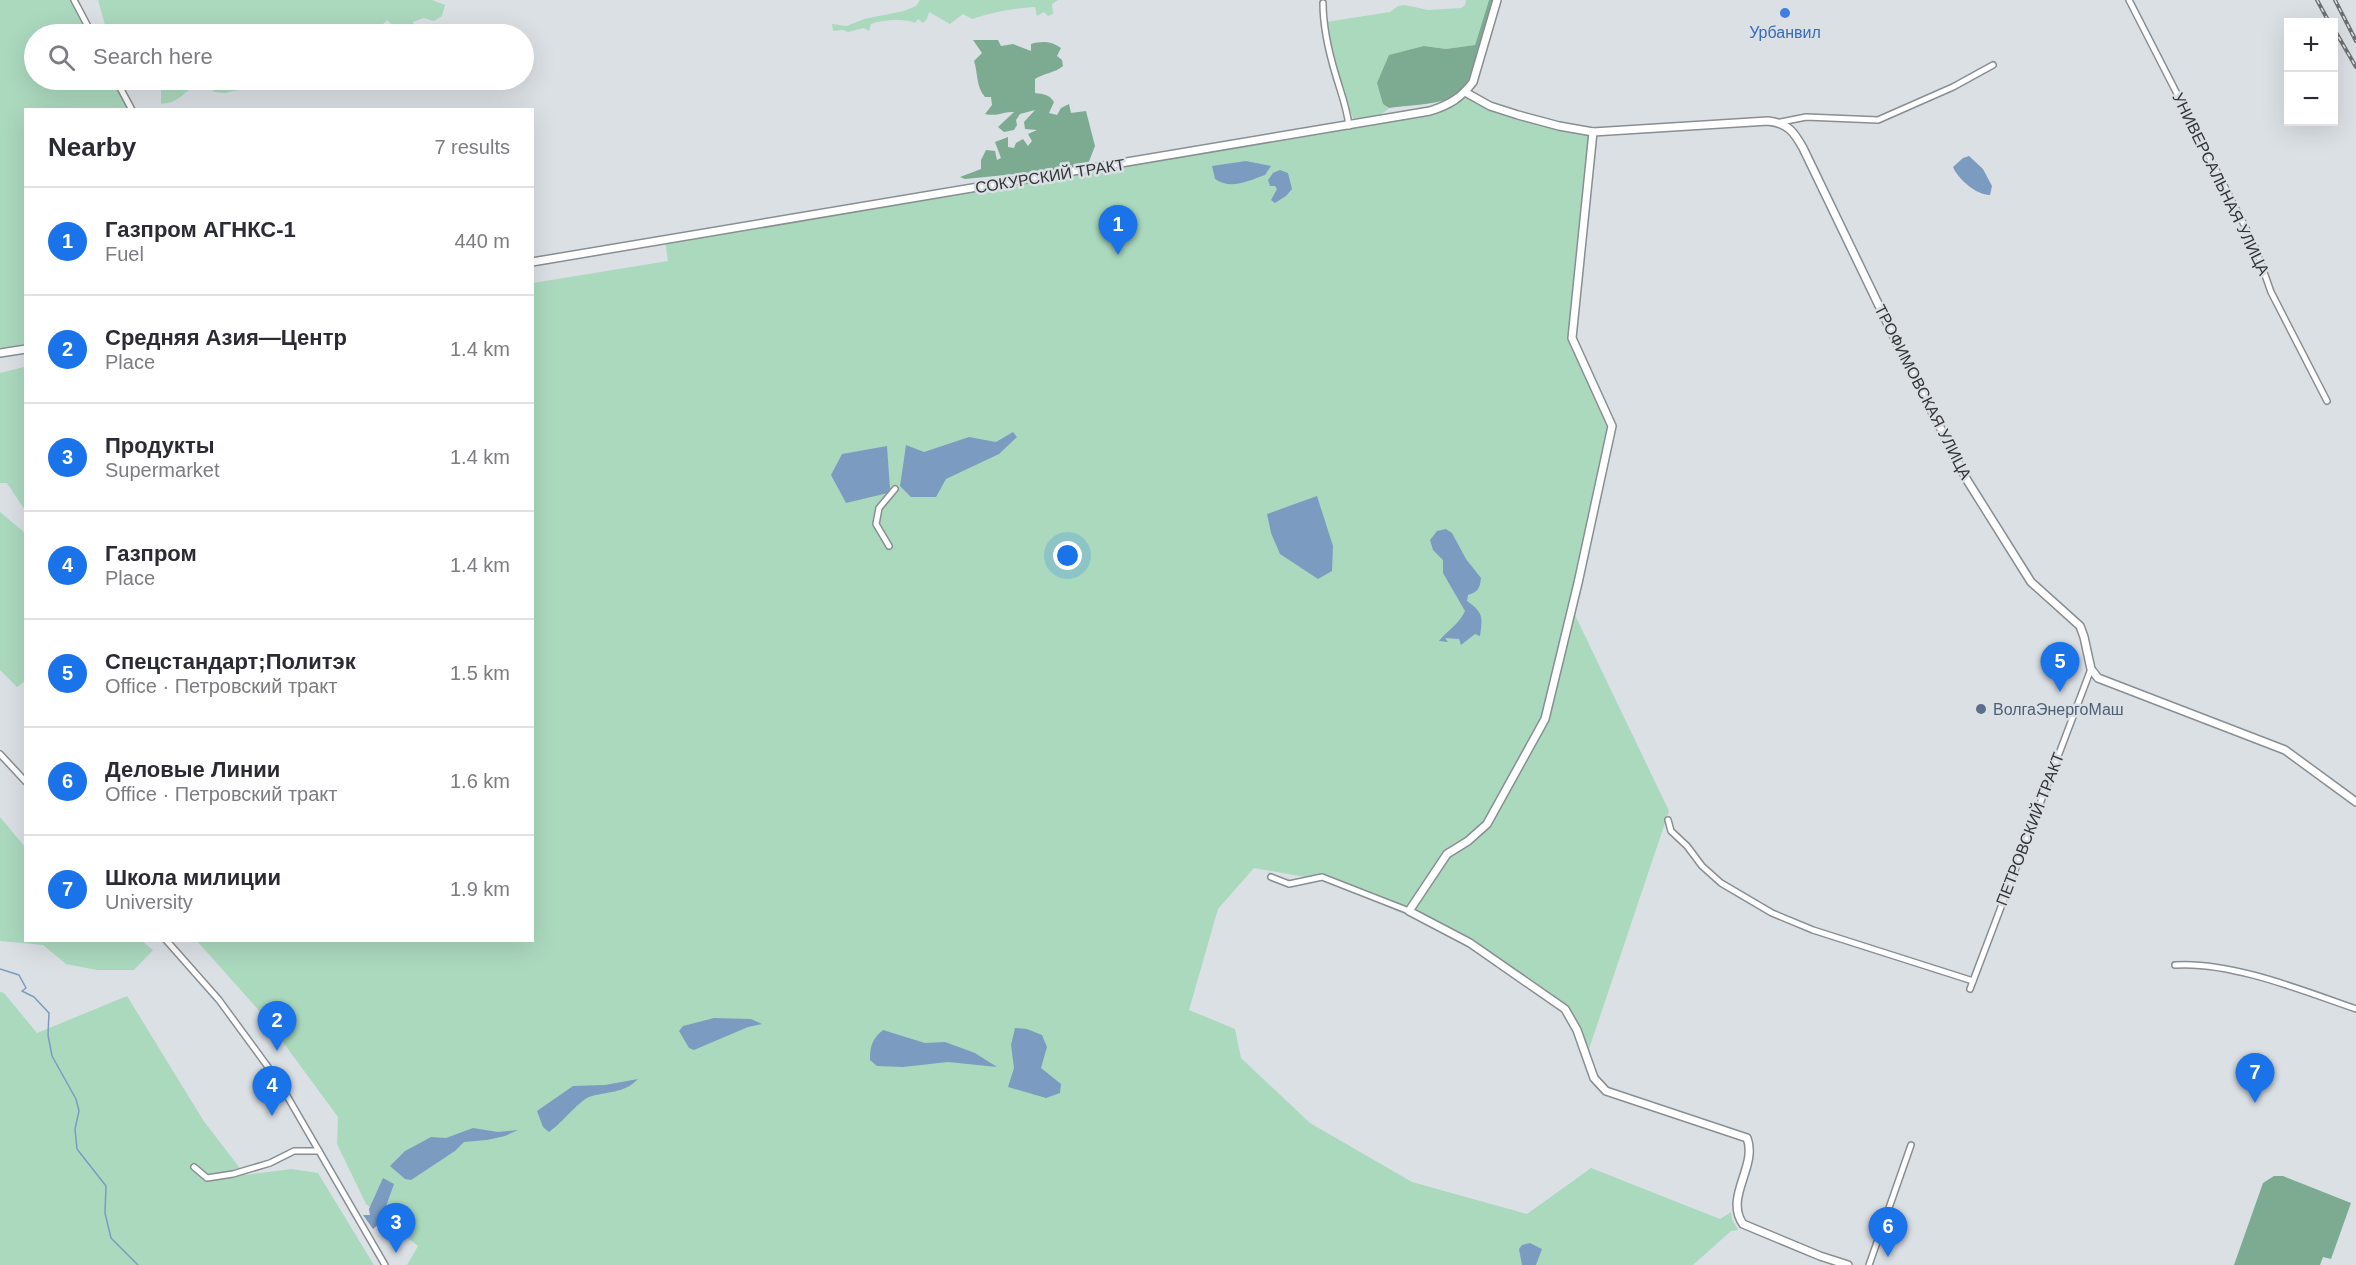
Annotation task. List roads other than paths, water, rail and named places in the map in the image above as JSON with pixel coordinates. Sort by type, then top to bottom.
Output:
[{"type":"street","points":[[74,0],[87,24]]},
{"type":"street","points":[[1497,0],[1477,71],[1465,93],[1490,106],[1518,115],[1593,132],[1781,122],[1806,117],[1878,120],[1953,87],[1993,65]]},
{"type":"street","name":"УНИВЕРСАЛЬНАЯ УЛИЦА","points":[[2129,0],[2254,244],[2271,292],[2327,401]]},
{"type":"street","points":[[1323,3],[1323,19],[1330,55],[1347,109],[1349,126]]},
{"type":"street","points":[[121,90],[131,108]]},
{"type":"street","name":"СОКУРСКИЙ ТРАКТ","points":[[534,262],[1349,126],[1430,111],[1452,103],[1465,93]]},
{"type":"street","name":"ТРОФИМОВСКАЯ УЛИЦА","points":[[1781,122],[1789,127],[1803,148],[1896,341],[1967,480],[2031,582],[2080,626],[2091,669]]},
{"type":"street","points":[[1409,911],[1447,854],[1468,842],[1487,824],[1545,719],[1578,584],[1612,426],[1572,338],[1593,132]]},
{"type":"street","points":[[0,353],[24,349]]},
{"type":"street","points":[[889,546],[876,524],[879,508],[895,489]]},
{"type":"street","points":[[2091,669],[2098,678],[2285,750],[2356,802]]},
{"type":"street","name":"ПЕТРОВСКИЙ ТРАКТ","points":[[1970,989],[2091,669]]},
{"type":"street","points":[[0,754],[24,781]]},
{"type":"street","points":[[1668,820],[1671,831],[1687,846],[1702,866],[1721,883],[1784,919],[1973,981]]},
{"type":"street","points":[[1271,877],[1289,884],[1322,877],[1409,911],[1470,943],[1565,1009],[1577,1030],[1594,1078],[1606,1091],[1747,1138],[1750,1155],[1736,1206],[1743,1224],[1820,1256],[1848,1265]]},
{"type":"street","points":[[168,942],[219,1000],[279,1082],[385,1265]]},
{"type":"street","points":[[2175,965],[2198,965],[2238,972],[2356,1009]]},
{"type":"street","points":[[1869,1265],[1911,1144]]},
{"type":"street","points":[[194,1167],[207,1178],[233,1174],[270,1163],[294,1151],[320,1151]]},
{"type":"water","points":[[1969,156],[1983,169],[1992,186],[1990,195],[1973,189],[1955,172],[1953,167]]},
{"type":"water","points":[[1246,161],[1271,166],[1265,175],[1246,182],[1227,184],[1215,179],[1212,166]]},
{"type":"water","points":[[1280,170],[1288,173],[1292,189],[1275,203],[1271,200],[1277,189],[1275,186],[1270,186],[1268,180],[1273,173]]},
{"type":"water","points":[[1013,432],[1017,437],[999,454],[946,479],[936,497],[911,497],[900,486],[906,445],[924,452],[969,437],[996,442]]},
{"type":"water","points":[[887,446],[890,489],[888,493],[846,503],[831,475],[842,454]]},
{"type":"water","points":[[1317,496],[1333,546],[1332,571],[1318,579],[1280,554],[1271,533],[1267,514]]},
{"type":"water","points":[[1446,529],[1452,533],[1466,559],[1481,578],[1478,589],[1468,595],[1467,601],[1476,608],[1481,616],[1480,636],[1475,634],[1461,645],[1459,639],[1445,638],[1448,642],[1439,641],[1457,623],[1465,611],[1443,573],[1443,560],[1433,550],[1430,540],[1437,531]]},
{"type":"water","points":[[714,1018],[751,1019],[762,1024],[748,1027],[694,1050],[689,1048],[679,1031],[683,1026]]},
{"type":"water","points":[[1015,1028],[1027,1029],[1042,1035],[1047,1047],[1041,1068],[1061,1084],[1060,1093],[1046,1098],[1008,1087],[1014,1068],[1011,1045]]},
{"type":"water","points":[[883,1030],[925,1043],[945,1042],[975,1053],[997,1067],[948,1062],[903,1067],[877,1066],[870,1060],[870,1051],[872,1043]]},
{"type":"water","points":[[638,1079],[621,1090],[585,1099],[549,1132],[543,1127],[537,1111],[573,1086],[605,1085]]},
{"type":"water","points":[[473,1128],[498,1132],[518,1130],[487,1140],[464,1142],[455,1151],[411,1180],[405,1179],[390,1166],[405,1151],[431,1137],[446,1138]]},
{"type":"water","points":[[383,1178],[394,1184],[380,1223],[373,1229],[363,1215],[370,1215],[369,1209]]},
{"type":"water","points":[[1530,1243],[1542,1249],[1536,1265],[1522,1265],[1519,1249],[1522,1245]]},
{"type":"waterway","points":[[0,969],[19,975],[26,988],[22,991],[34,997],[49,1013],[48,1035],[52,1056],[76,1099],[79,1111],[75,1129],[77,1149],[106,1186],[105,1213],[111,1238],[138,1265]]},
{"type":"railway","points":[[2317,0],[2327,18]]},
{"type":"railway","points":[[2335,0],[2356,41]]},
{"type":"railway","points":[[2338,36],[2356,67]]},
{"type":"place","name":"Урбанвил","points":[[1785,13]]},
{"type":"place","name":"Газпром АГНКС-1","points":[[1118,255]]},
{"type":"place","name":"Спецстандарт;Политэк","points":[[2060,692]]},
{"type":"place","name":"ВолгаЭнергоМаш","points":[[1981,709]]},
{"type":"place","name":"Средняя Азия—Центр","points":[[277,1051]]},
{"type":"place","name":"Школа милиции","points":[[2255,1103]]},
{"type":"place","name":"Газпром","points":[[272,1116]]},
{"type":"place","name":"Продукты","points":[[396,1253]]},
{"type":"place","name":"Деловые Линии","points":[[1888,1257]]}]
